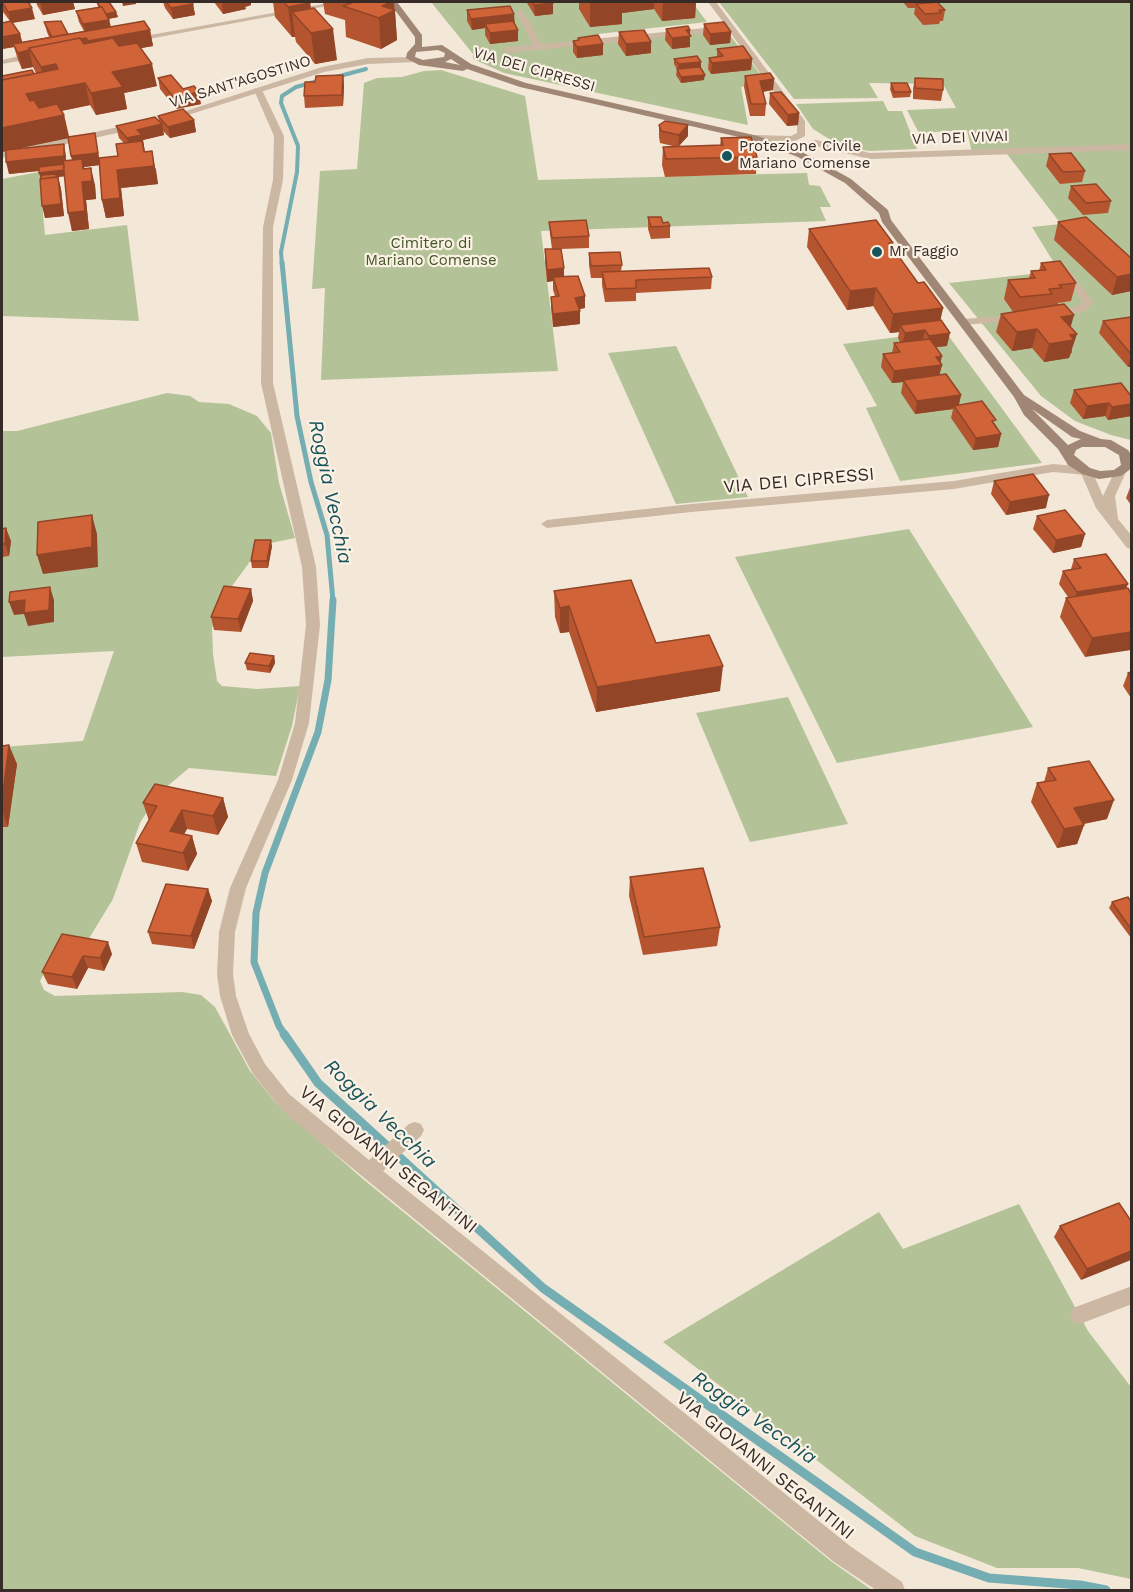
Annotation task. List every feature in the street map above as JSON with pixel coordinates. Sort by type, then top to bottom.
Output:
[{"type":"main road","points":[[393,2],[418,37],[419,45],[413,54]]},
{"type":"main road","name":"VIA DEI CIPRESSI","points":[[401,2],[428,37],[439,47],[475,69],[523,85],[755,138],[801,155],[859,189],[879,206],[886,220],[1018,396],[1031,417],[1070,456]]},
{"type":"main road","points":[[413,54],[439,47]]},
{"type":"main road","name":"VIA DEI CIPRESSI","points":[[413,54],[434,63],[458,66],[530,89],[763,146],[795,158],[836,179],[886,220]]},
{"type":"main road","points":[[434,63],[447,59],[450,55]]},
{"type":"main road","name":"VIA DEI CIPRESSI","points":[[1018,396],[1076,434],[1116,447],[1131,449]]},
{"type":"main road","points":[[1098,441],[1080,442],[1071,448],[1070,456],[1078,467],[1086,471],[1109,475],[1126,471],[1127,459],[1116,447]]},
{"type":"street","points":[[2,8],[35,2]]},
{"type":"street","points":[[127,40],[345,2]]},
{"type":"street","points":[[712,2],[802,123],[840,149]]},
{"type":"street","points":[[520,12],[538,47]]},
{"type":"street","points":[[507,50],[732,28]]},
{"type":"street","points":[[2,62],[47,54]]},
{"type":"street","name":"VIA SANT'AGOSTINO","points":[[163,120],[322,70],[413,54]]},
{"type":"street","name":"VIA GIOVANNI SEGANTINI","points":[[258,90],[279,136],[278,180],[268,228],[267,383],[309,567],[313,625],[302,723],[285,780],[238,888],[227,932],[225,974],[234,1018],[259,1069],[283,1100],[842,1554],[894,1590]]},
{"type":"street","name":"VIA SANT'AGOSTINO","points":[[2,155],[152,122]]},
{"type":"street","points":[[755,138],[778,141],[793,139],[802,134],[802,123]]},
{"type":"street","name":"VIA DEI VIVAI","points":[[801,155],[799,150],[808,144],[825,144],[870,156],[1131,147]]},
{"type":"street","points":[[963,322],[1040,315],[1079,310],[1088,306],[1088,299],[1066,272]]},
{"type":"street","name":"VIA DEI CIPRESSI","points":[[1053,468],[1070,456]]},
{"type":"street","name":"VIA DEI CIPRESSI","points":[[547,524],[691,508],[962,484],[1053,468],[1086,471]]},
{"type":"street","points":[[1086,471],[1100,503],[1131,545]]},
{"type":"street","points":[[1118,528],[1108,496],[1126,471]]},
{"type":"street","points":[[370,1171],[415,1130]]},
{"type":"street","points":[[1080,1315],[1131,1295]]},
{"type":"green space","points":[[431,2],[692,2],[707,22],[598,34],[603,42],[726,30],[767,83],[741,87],[748,125],[504,73],[473,59],[473,54]]},
{"type":"green space","points":[[719,2],[1131,2],[1131,440],[1075,421],[1041,396],[949,283],[1059,271],[1032,227],[1061,224],[1007,154],[972,153],[967,130],[919,133],[907,110],[956,108],[943,84],[869,83],[878,98],[794,99]]},
{"type":"green space","name":"Cimitero di Mariano Comense","points":[[441,70],[525,96],[538,180],[807,173],[809,185],[820,186],[831,207],[820,207],[826,221],[541,231],[558,371],[321,380],[325,288],[312,289],[320,171],[357,169],[364,83],[377,78],[402,77],[424,71]]},
{"type":"green space","points":[[883,101],[888,111],[902,111],[917,149],[870,151],[842,147],[813,129],[796,104]]},
{"type":"green space","points":[[39,172],[45,235],[127,225],[139,321],[2,316],[2,179]]},
{"type":"green space","points":[[945,331],[1042,463],[900,481],[866,408],[877,406],[843,344]]},
{"type":"green space","points":[[676,346],[748,497],[676,504],[608,353]]},
{"type":"green space","points":[[167,393],[190,396],[199,402],[229,404],[257,416],[271,433],[279,483],[295,538],[256,546],[251,560],[222,600],[212,628],[213,654],[217,681],[222,686],[257,689],[300,686],[292,726],[276,776],[189,768],[158,794],[140,823],[113,899],[85,945],[59,945],[40,981],[44,990],[55,996],[182,992],[201,995],[215,1007],[250,1071],[276,1103],[363,1179],[832,1562],[872,1590],[2,1590],[2,747],[83,741],[114,651],[2,657],[2,431],[17,431]]},
{"type":"green space","points":[[909,529],[1033,727],[837,763],[735,557]]},
{"type":"green space","points":[[788,697],[848,824],[750,842],[696,713]]},
{"type":"green space","points":[[1019,1204],[1088,1331],[1131,1387],[1131,1579],[1078,1568],[997,1568],[915,1536],[663,1342],[879,1212],[903,1249]]},
{"type":"building","points":[[2,2],[28,2],[32,8],[8,12]]},
{"type":"building","points":[[97,2],[109,2],[116,12],[106,14]]},
{"type":"building","points":[[166,2],[191,2],[193,4],[171,8]]},
{"type":"building","points":[[284,2],[309,2],[310,3],[288,7]]},
{"type":"building","points":[[354,2],[391,2],[382,6],[395,10],[379,18],[343,6]]},
{"type":"building","points":[[532,2],[552,2],[553,3],[534,5]]},
{"type":"building","points":[[937,2],[945,10],[939,10],[941,13],[925,14],[916,4]]},
{"type":"building","points":[[510,6],[514,14],[471,19],[467,10]]},
{"type":"building","points":[[102,7],[109,20],[83,24],[76,11]]},
{"type":"building","points":[[314,8],[333,29],[311,33],[292,12]]},
{"type":"building","points":[[11,21],[20,34],[2,37],[2,23]]},
{"type":"building","points":[[61,21],[68,34],[52,37],[44,22]]},
{"type":"building","points":[[144,21],[150,30],[88,41],[86,38],[80,38],[29,48],[29,50],[18,53],[13,44]]},
{"type":"building","points":[[513,21],[518,30],[490,33],[485,24]]},
{"type":"building","points":[[724,22],[731,32],[710,34],[704,24]]},
{"type":"building","points":[[688,26],[690,30],[686,30],[691,36],[672,38],[666,29]]},
{"type":"building","points":[[644,30],[651,42],[626,44],[619,32]]},
{"type":"building","points":[[598,35],[603,44],[577,47],[573,41],[579,40],[578,38]]},
{"type":"building","points":[[80,38],[84,44],[113,38],[119,46],[137,43],[152,64],[112,72],[123,87],[91,93],[85,83],[26,94],[30,101],[34,100],[39,108],[57,104],[64,115],[2,128],[2,80],[58,69],[56,64],[41,67],[29,48]]},
{"type":"building","points":[[743,46],[752,59],[712,63],[709,58],[723,56],[717,49]]},
{"type":"building","points":[[697,56],[701,62],[679,64],[674,59]]},
{"type":"building","points":[[700,67],[705,75],[681,77],[677,69]]},
{"type":"building","points":[[32,70],[34,74],[2,80],[2,76]]},
{"type":"building","points":[[770,73],[774,79],[760,81],[766,104],[751,104],[745,76]]},
{"type":"building","points":[[171,75],[183,89],[194,86],[199,92],[174,98],[158,78]]},
{"type":"building","points":[[343,75],[342,95],[304,96],[305,82],[315,82],[316,76]]},
{"type":"building","points":[[915,78],[943,79],[943,90],[915,88]]},
{"type":"building","points":[[891,83],[907,83],[911,92],[894,92]]},
{"type":"building","points":[[781,92],[799,113],[788,115],[770,93]]},
{"type":"building","points":[[183,109],[194,120],[168,127],[158,116]]},
{"type":"building","points":[[155,117],[162,124],[137,130],[142,135],[127,138],[116,126]]},
{"type":"building","points":[[665,121],[688,125],[679,135],[661,131],[659,125]]},
{"type":"building","points":[[95,133],[98,153],[71,156],[68,137]]},
{"type":"building","points":[[751,137],[757,157],[666,159],[663,147],[723,145],[721,138]]},
{"type":"building","points":[[142,141],[144,152],[152,151],[154,166],[117,170],[120,198],[102,200],[99,158],[118,156],[116,144]]},
{"type":"building","points":[[64,144],[64,156],[6,162],[6,150]]},
{"type":"building","points":[[1071,153],[1085,171],[1063,172],[1049,154]]},
{"type":"building","points":[[82,159],[83,169],[91,168],[92,181],[82,182],[85,211],[68,213],[63,161]]},
{"type":"building","points":[[64,164],[64,170],[39,173],[39,167]]},
{"type":"building","points":[[56,174],[56,177],[41,179],[41,175]]},
{"type":"building","points":[[58,177],[61,204],[42,206],[40,179]]},
{"type":"building","points":[[1096,184],[1111,201],[1086,203],[1071,186]]},
{"type":"building","points":[[648,217],[661,217],[663,223],[668,222],[670,226],[651,227]]},
{"type":"building","points":[[1086,217],[1131,258],[1131,274],[1117,277],[1058,222]]},
{"type":"building","points":[[586,220],[589,236],[552,238],[549,222]]},
{"type":"building","points":[[876,220],[893,243],[889,243],[918,283],[924,282],[943,308],[893,314],[876,288],[850,291],[809,229]]},
{"type":"building","points":[[545,249],[561,249],[564,268],[547,270]]},
{"type":"building","points":[[620,252],[622,265],[591,266],[589,253]]},
{"type":"building","points":[[1060,261],[1076,283],[1059,285],[1062,288],[1049,289],[1052,294],[1020,297],[1008,280],[1035,278],[1031,271],[1046,270],[1041,263]]},
{"type":"building","points":[[709,268],[712,277],[636,280],[636,288],[606,289],[602,272]]},
{"type":"building","points":[[578,276],[585,296],[575,298],[580,311],[553,314],[551,297],[559,296],[553,277]]},
{"type":"building","points":[[1064,304],[1074,315],[1061,317],[1077,334],[1070,335],[1074,340],[1049,344],[1037,329],[1017,332],[1001,314]]},
{"type":"building","points":[[1131,317],[1131,354],[1103,321]]},
{"type":"building","points":[[941,320],[950,333],[929,336],[925,330],[905,333],[900,325]]},
{"type":"building","points":[[930,339],[942,356],[936,357],[942,365],[894,371],[883,354],[900,352],[894,343]]},
{"type":"building","points":[[946,374],[961,395],[917,401],[903,380]]},
{"type":"building","points":[[1121,383],[1131,396],[1131,404],[1112,407],[1109,403],[1087,406],[1074,390]]},
{"type":"building","points":[[982,401],[996,420],[992,421],[1001,434],[976,438],[954,406]]},
{"type":"building","points":[[1033,474],[1049,495],[1010,502],[994,481]]},
{"type":"building","points":[[1065,510],[1085,534],[1056,540],[1037,516]]},
{"type":"building","points":[[92,515],[92,547],[37,555],[38,522]]},
{"type":"building","points":[[6,528],[5,544],[2,544],[2,529]]},
{"type":"building","points":[[255,540],[271,540],[267,561],[251,561]]},
{"type":"building","points":[[1106,554],[1128,584],[1077,592],[1063,571],[1081,568],[1074,559]]},
{"type":"building","points":[[631,580],[656,643],[709,635],[723,666],[597,687],[569,606],[560,608],[554,591]]},
{"type":"building","points":[[224,586],[251,589],[238,619],[211,617]]},
{"type":"building","points":[[50,587],[49,610],[24,613],[25,600],[9,602],[10,592]]},
{"type":"building","points":[[1128,588],[1131,594],[1131,632],[1092,638],[1066,598]]},
{"type":"building","points":[[250,653],[274,656],[269,666],[245,663]]},
{"type":"building","points":[[9,745],[2,801],[2,746]]},
{"type":"building","points":[[1089,761],[1114,800],[1074,808],[1084,825],[1064,829],[1037,783],[1056,780],[1048,768]]},
{"type":"building","points":[[155,784],[223,798],[213,816],[182,810],[170,831],[192,836],[183,853],[136,843],[157,806],[143,803]]},
{"type":"building","points":[[703,868],[720,927],[644,937],[630,877]]},
{"type":"building","points":[[166,884],[208,889],[191,936],[148,932]]},
{"type":"building","points":[[1128,897],[1131,902],[1131,929],[1112,902]]},
{"type":"building","points":[[62,934],[108,942],[100,958],[83,956],[72,977],[42,972]]},
{"type":"building","points":[[1119,1203],[1131,1221],[1131,1251],[1087,1269],[1060,1226]]},
{"type":"waterway","name":"Roggia Vecchia","points":[[336,77],[366,69]]},
{"type":"waterway","name":"Roggia Vecchia","points":[[282,264],[281,252],[297,172],[298,146],[281,103],[282,96],[296,87],[314,82]]},
{"type":"waterway","name":"Roggia Vecchia","points":[[282,262],[297,416],[311,482],[327,535],[333,601]]},
{"type":"waterway","name":"Roggia Vecchia","points":[[285,1035],[279,1026],[254,962],[256,913],[265,873],[318,732],[328,680],[333,601]]},
{"type":"waterway","name":"Roggia Vecchia","points":[[284,1034],[318,1083],[543,1288],[915,1552],[989,1578],[1080,1585],[1106,1590]]},
{"type":"place","name":"Protezione Civile Mariano Comense","points":[[727,156]]},
{"type":"place","name":"Mr Faggio","points":[[877,252]]}]
